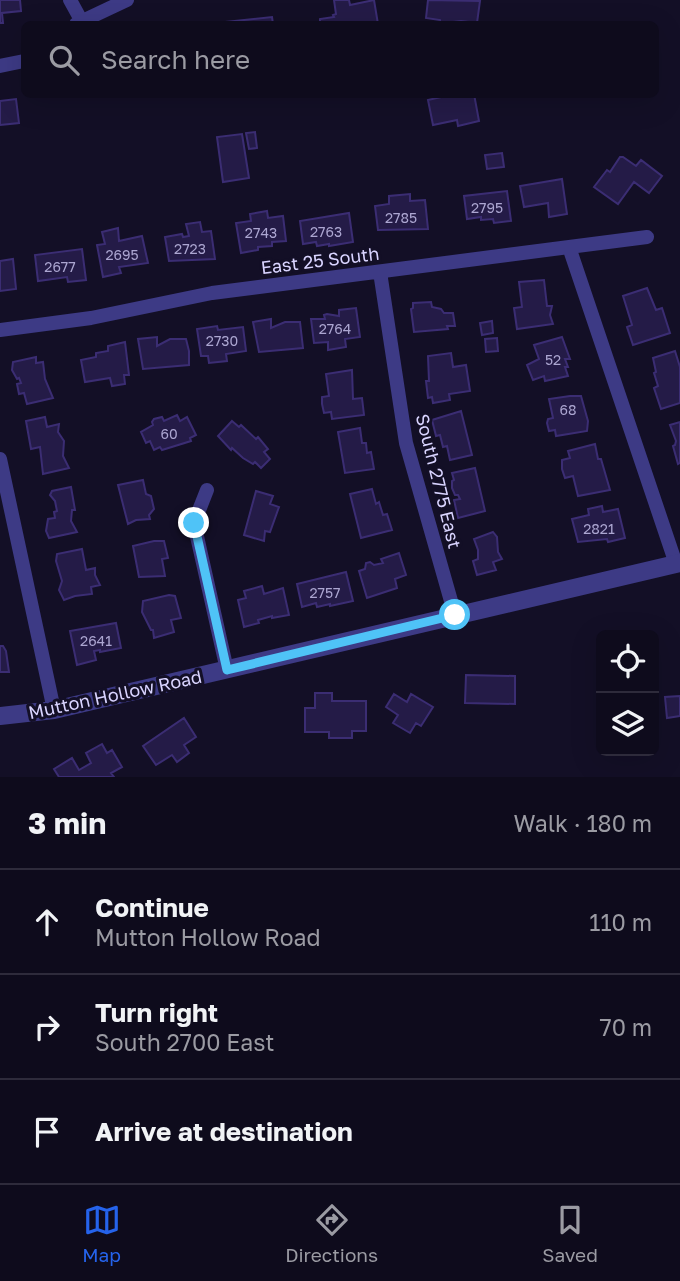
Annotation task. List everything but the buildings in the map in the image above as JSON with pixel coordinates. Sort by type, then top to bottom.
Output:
[{"type":"street","points":[[70,0],[78,21]]},
{"type":"street","points":[[80,21],[127,0]]},
{"type":"street","points":[[0,66],[21,62]]},
{"type":"street","name":"East 25 South","points":[[0,330],[91,318],[212,293],[647,237]]},
{"type":"street","points":[[569,247],[678,564]]},
{"type":"street","name":"South 2775 East","points":[[380,272],[406,443],[455,615]]},
{"type":"street","points":[[0,459],[54,710]]},
{"type":"street","points":[[206,490],[194,523],[227,670]]},
{"type":"street","name":"Mutton Hollow Road","points":[[0,716],[54,710],[678,564]]},
{"type":"route","points":[[194,523],[227,670],[455,615]]}]
